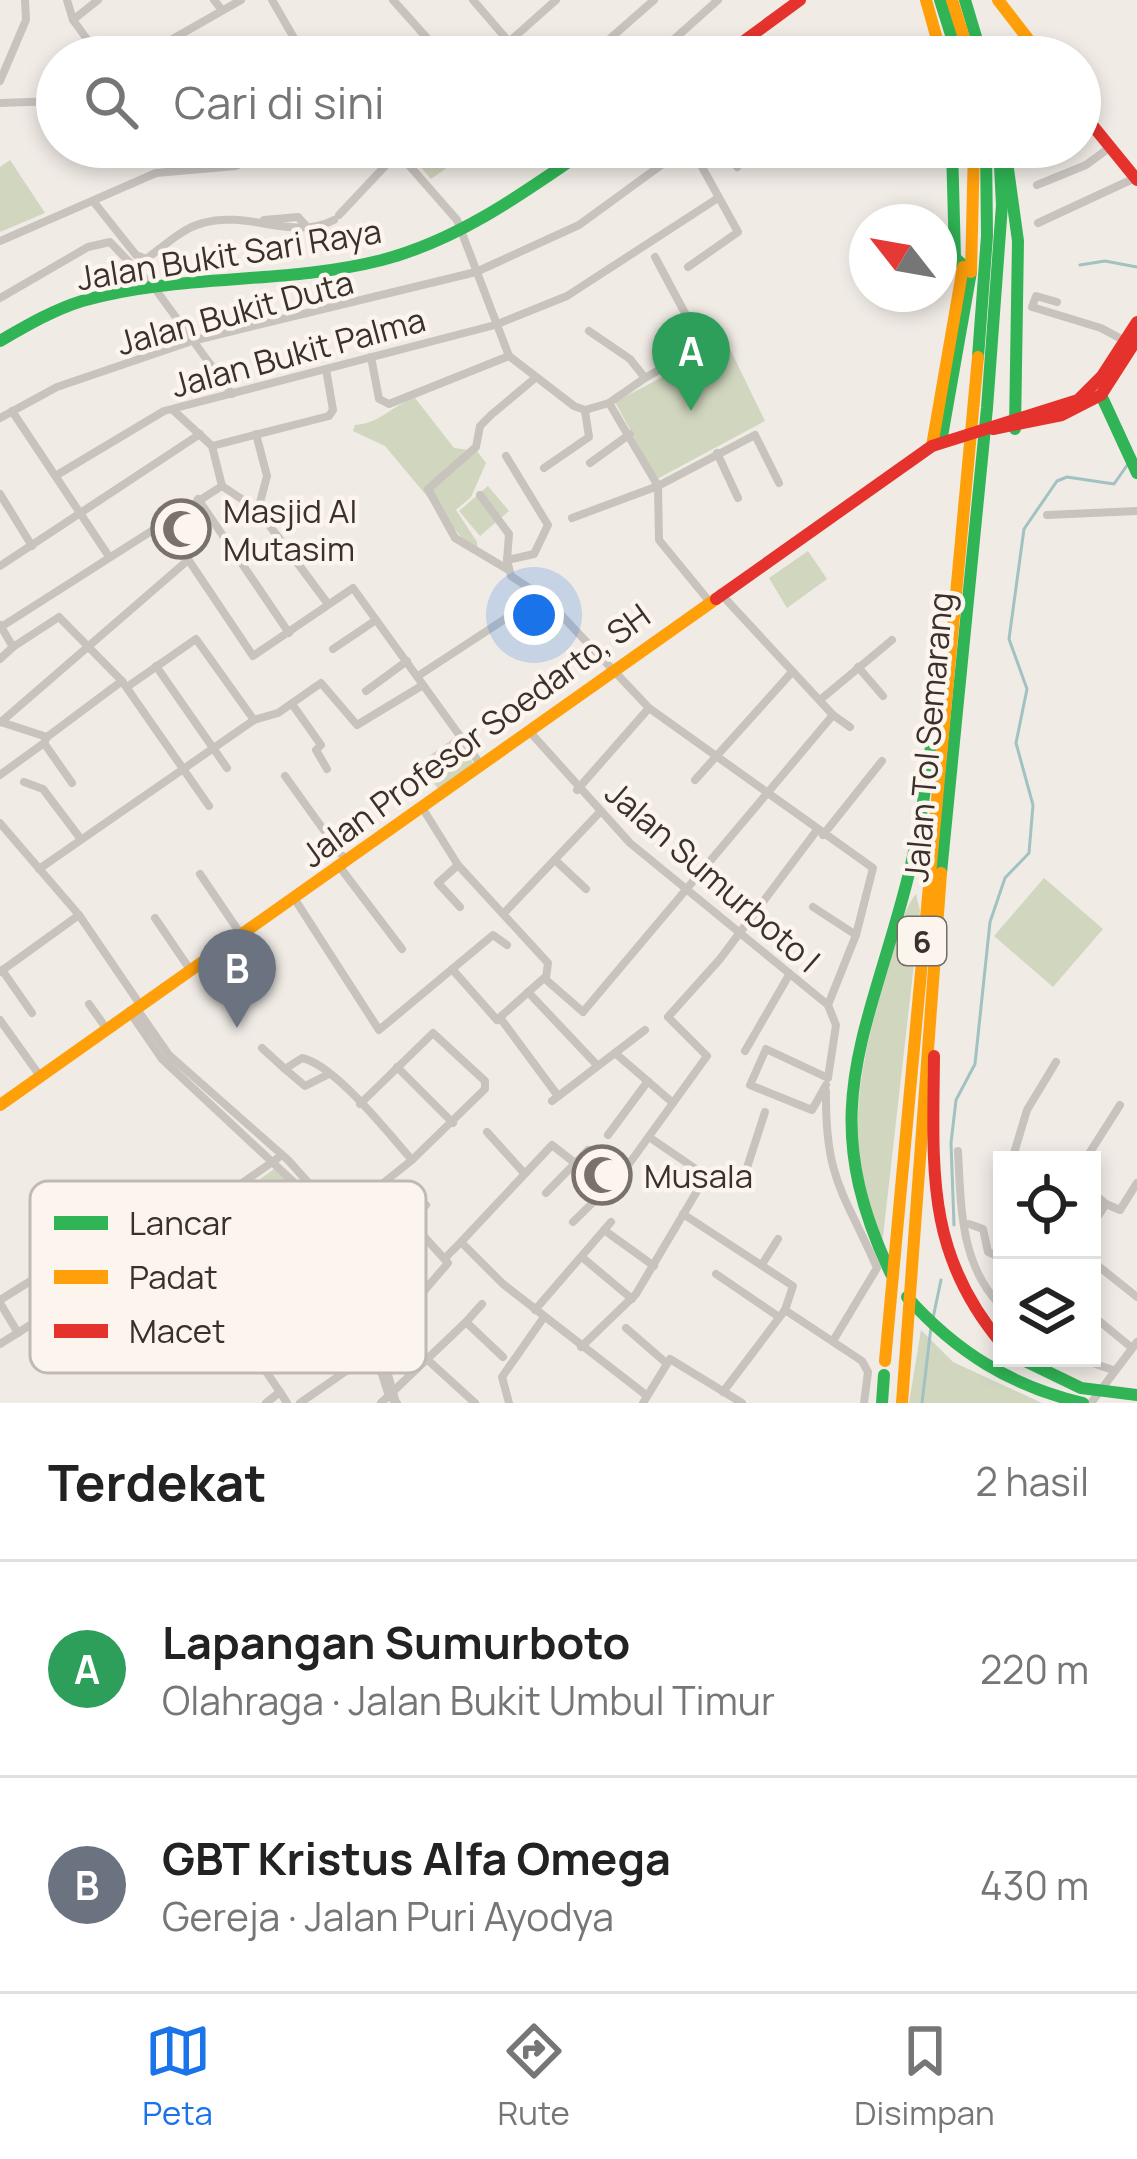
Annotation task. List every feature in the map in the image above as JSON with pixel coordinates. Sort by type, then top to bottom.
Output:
[{"type":"main road","points":[[926,0],[936,36]]},
{"type":"main road","points":[[940,0],[951,36]]},
{"type":"main road","points":[[952,0],[963,36]]},
{"type":"main road","points":[[965,0],[976,36]]},
{"type":"main road","points":[[998,0],[1026,36]]},
{"type":"main road","points":[[752,36],[792,2]]},
{"type":"main road","points":[[1101,138],[1136,179]]},
{"type":"main road","name":"Jalan Bukit Sari Raya","points":[[0,340],[55,310],[98,297],[366,264],[461,228],[516,199],[560,168]]},
{"type":"main road","points":[[953,168],[955,258],[967,269]]},
{"type":"main road","points":[[936,444],[967,269],[973,168]]},
{"type":"main road","name":"Jalan Tol Semarang","points":[[902,1403],[934,979],[983,448],[986,168]]},
{"type":"main road","name":"Jalan Tol Semarang","points":[[882,1403],[962,520],[969,454],[981,408],[1002,205],[1001,168]]},
{"type":"main road","points":[[1005,168],[1018,241],[1015,423]]},
{"type":"main road","points":[[1015,423],[1062,415],[1101,395],[1133,343],[1137,322]]},
{"type":"main road","points":[[1015,423],[1078,400],[1133,343]]},
{"type":"main road","points":[[1101,395],[1133,464]]},
{"type":"main road","name":"Jalan Profesor Soedarto, SH","points":[[0,1105],[936,444],[1015,423]]},
{"type":"main road","name":"6","points":[[962,520],[915,845],[847,1092],[847,1144],[857,1196],[896,1283],[929,1323],[969,1356],[1055,1397],[1131,1395]]},
{"type":"main road","name":"6","points":[[934,979],[938,1233],[962,1296],[993,1333]]},
{"type":"main road","name":"6","points":[[1034,1367],[1085,1398]]},
{"type":"street","points":[[0,81],[26,20],[25,0]]},
{"type":"street","points":[[67,0],[85,36]]},
{"type":"street","points":[[74,20],[98,0]]},
{"type":"street","points":[[214,0],[222,10]]},
{"type":"street","points":[[177,36],[241,0]]},
{"type":"street","points":[[272,0],[292,36]]},
{"type":"street","points":[[393,0],[425,36]]},
{"type":"street","points":[[474,0],[503,36]]},
{"type":"street","points":[[517,36],[556,0]]},
{"type":"street","points":[[614,36],[654,0]]},
{"type":"street","points":[[678,36],[718,0]]},
{"type":"street","points":[[0,103],[36,102]]},
{"type":"street","points":[[1101,154],[1109,148]]},
{"type":"street","points":[[0,241],[156,173],[213,168]]},
{"type":"street","points":[[93,201],[141,258],[200,223],[256,222],[311,232],[336,217],[381,168]]},
{"type":"street","points":[[413,168],[461,228],[509,356],[534,380],[585,410],[609,403],[702,345],[655,257]]},
{"type":"street","name":"Jalan Bukit Duta","points":[[0,418],[57,387],[192,341],[476,272],[579,225],[659,168]]},
{"type":"street","points":[[688,267],[738,232],[700,168]]},
{"type":"street","points":[[1036,185],[1078,168]]},
{"type":"street","points":[[1038,223],[1136,179]]},
{"type":"street","name":"Jalan Bukit Palma","points":[[57,475],[147,418],[172,409],[495,325],[585,286],[718,198]]},
{"type":"street","points":[[0,298],[105,242],[155,290],[232,394]]},
{"type":"street","points":[[1057,302],[1036,296],[1033,308],[1133,343]]},
{"type":"street","points":[[589,331],[606,348],[630,359],[645,378]]},
{"type":"street","points":[[371,357],[380,399],[389,404],[509,356]]},
{"type":"street","points":[[212,446],[329,416],[333,410],[326,369]]},
{"type":"street","points":[[534,380],[480,426],[476,447],[428,488],[455,538],[507,565],[650,708],[713,758],[873,868],[856,934],[828,1005]]},
{"type":"street","points":[[609,403],[658,486],[659,540],[850,727]]},
{"type":"street","points":[[172,409],[212,446],[222,486],[258,510],[328,604]]},
{"type":"street","points":[[544,468],[589,437],[585,410]]},
{"type":"street","points":[[12,411],[108,555]]},
{"type":"street","points":[[0,566],[200,434]]},
{"type":"street","points":[[256,434],[267,476],[258,510]]},
{"type":"street","points":[[590,463],[630,434]]},
{"type":"street","points":[[572,518],[658,486],[758,435],[779,483]]},
{"type":"street","points":[[717,453],[738,498]]},
{"type":"street","points":[[506,456],[548,526],[534,554],[507,565]]},
{"type":"street","points":[[14,647],[0,626],[222,486]]},
{"type":"street","points":[[0,494],[32,546]]},
{"type":"street","points":[[480,494],[509,534],[507,565]]},
{"type":"street","points":[[198,499],[290,632]]},
{"type":"street","points":[[1047,514],[1137,511]]},
{"type":"street","points":[[163,522],[255,657],[352,588],[482,765]]},
{"type":"street","points":[[72,783],[46,740],[0,722],[187,561]]},
{"type":"street","points":[[39,869],[254,720],[292,704],[323,682],[357,725],[537,598]]},
{"type":"street","points":[[0,659],[55,616],[92,644],[209,806]]},
{"type":"street","points":[[333,649],[376,620]]},
{"type":"street","points":[[0,776],[190,639],[200,642],[254,720]]},
{"type":"street","points":[[820,700],[892,640]]},
{"type":"street","points":[[366,691],[406,661]]},
{"type":"street","points":[[156,666],[227,768]]},
{"type":"street","points":[[858,667],[883,696]]},
{"type":"street","points":[[695,780],[792,672]]},
{"type":"street","points":[[292,704],[321,745],[316,750],[327,769]]},
{"type":"street","points":[[577,790],[650,708]]},
{"type":"street","points":[[545,978],[583,1012],[769,797],[833,715]]},
{"type":"street","name":"Jalan Sumurboto I","points":[[529,730],[599,812],[688,892],[828,1005],[836,1025],[827,1082],[830,1167],[839,1198],[877,1268],[832,1341]]},
{"type":"street","points":[[573,1222],[621,1175],[707,1054],[667,1018],[882,761]]},
{"type":"street","points":[[285,776],[402,950]]},
{"type":"street","points":[[24,782],[43,790],[80,838]]},
{"type":"street","points":[[423,809],[458,866],[548,963],[545,978],[501,1019]]},
{"type":"street","points":[[293,897],[379,1030],[495,934],[504,913],[599,812]]},
{"type":"street","points":[[0,823],[79,915],[142,1022],[176,1067],[304,1181]]},
{"type":"street","points":[[555,860],[586,889]]},
{"type":"street","points":[[458,866],[438,883],[460,907]]},
{"type":"street","points":[[200,874],[240,933]]},
{"type":"street","points":[[813,908],[856,934]]},
{"type":"street","points":[[32,1013],[1,971],[79,915]]},
{"type":"street","points":[[155,918],[189,968]]},
{"type":"street","points":[[495,934],[506,945]]},
{"type":"street","points":[[452,968],[501,1019],[555,1099],[645,1030]]},
{"type":"street","points":[[745,1051],[789,976]]},
{"type":"street","points":[[528,992],[596,1064]]},
{"type":"street","points":[[89,1004],[106,1028]]},
{"type":"street","points":[[0,1020],[40,1076]]},
{"type":"street","points":[[360,1104],[430,1034],[440,1035],[485,1085],[453,1123],[386,1181]]},
{"type":"street","points":[[262,1048],[305,1086],[329,1074]]},
{"type":"street","points":[[766,1049],[827,1082],[811,1110],[752,1087],[749,1080],[766,1049]]},
{"type":"street","points":[[615,1053],[673,1103]]},
{"type":"street","points":[[285,1069],[305,1057],[329,1074],[412,1160]]},
{"type":"street","points":[[1015,1151],[1027,1110],[1056,1062]]},
{"type":"street","points":[[397,1067],[453,1123]]},
{"type":"street","points":[[608,1135],[648,1081]]},
{"type":"street","points":[[1091,1151],[1120,1105]]},
{"type":"street","points":[[649,1137],[706,1176],[732,1184],[742,1180],[764,1112]]},
{"type":"street","points":[[487,1132],[524,1173]]},
{"type":"street","points":[[426,1290],[447,1265],[447,1256],[552,1145],[575,1163]]},
{"type":"street","points":[[546,1192],[589,1150],[621,1175]]},
{"type":"street","points":[[958,1151],[962,1224],[981,1284],[993,1297]]},
{"type":"street","points":[[245,1181],[279,1157]]},
{"type":"street","points":[[581,1346],[632,1299],[706,1176]]},
{"type":"street","points":[[1101,1200],[1120,1210],[1137,1183]]},
{"type":"street","points":[[1101,1212],[1106,1204]]},
{"type":"street","points":[[683,1214],[793,1286],[782,1313],[723,1392]]},
{"type":"street","points":[[969,1224],[983,1229],[988,1252],[993,1254]]},
{"type":"street","points":[[509,1403],[502,1377],[539,1314],[607,1226],[654,1266]]},
{"type":"street","points":[[426,1236],[447,1256]]},
{"type":"street","points":[[763,1263],[778,1239]]},
{"type":"street","points":[[461,1242],[539,1314],[644,1399],[665,1362],[672,1360],[742,1403]]},
{"type":"street","points":[[583,1258],[632,1299]]},
{"type":"street","points":[[1101,1268],[1137,1297]]},
{"type":"street","points":[[716,1274],[832,1341],[865,1366],[864,1403]]},
{"type":"street","points":[[18,1333],[0,1302],[30,1281]]},
{"type":"street","points":[[426,1366],[482,1304]]},
{"type":"street","points":[[1085,1398],[1134,1345],[1101,1321]]},
{"type":"street","points":[[466,1322],[503,1357]]},
{"type":"street","points":[[0,1344],[30,1325]]},
{"type":"street","points":[[626,1328],[665,1362]]},
{"type":"street","points":[[430,1362],[476,1403]]},
{"type":"street","points":[[1101,1366],[1113,1370]]},
{"type":"street","points":[[267,1373],[287,1403]]},
{"type":"street","points":[[300,1403],[337,1373]]},
{"type":"street","points":[[392,1399],[419,1373]]},
{"type":"street","points":[[268,1402],[280,1392]]},
{"type":"green space","points":[[10,160],[45,213],[0,232],[0,167]]},
{"type":"green space","points":[[422,168],[446,168],[431,179]]},
{"type":"green space","points":[[727,343],[765,421],[657,479],[615,402]]},
{"type":"green space","points":[[415,398],[454,448],[477,451],[486,463],[471,497],[456,510],[477,542],[478,557],[385,446],[353,431],[355,425]]},
{"type":"green space","points":[[488,486],[509,511],[480,536],[459,511]]},
{"type":"green space","points":[[808,551],[827,579],[787,608],[769,578]]},
{"type":"green space","points":[[455,737],[474,764],[439,790],[420,763]]},
{"type":"green space","points":[[1044,878],[1103,929],[1053,987],[994,936]]},
{"type":"green space","points":[[916,894],[920,911],[882,1245],[861,1171],[859,1104],[869,1037],[903,918]]},
{"type":"green space","points":[[277,1167],[290,1181],[257,1181]]},
{"type":"green space","points":[[921,1330],[953,1362],[1042,1403],[909,1403]]},
{"type":"waterway","points":[[1080,265],[1105,261],[1137,267]]},
{"type":"waterway","points":[[954,1225],[951,1143],[956,1100],[975,1064],[990,922],[1005,878],[1029,853],[1033,805],[1016,743],[1027,689],[1009,639],[1024,529],[1057,481],[1067,477],[1114,484],[1128,464]]},
{"type":"waterway","points":[[933,1318],[941,1280]]},
{"type":"waterway","points":[[922,1403],[931,1327]]},
{"type":"traffic: fast","points":[[940,0],[951,36]]},
{"type":"traffic: fast","points":[[965,0],[976,36]]},
{"type":"traffic: fast","points":[[0,341],[61,309],[119,292],[307,273],[382,260],[438,240],[491,213],[560,168]]},
{"type":"traffic: fast","points":[[941,442],[971,272],[955,258],[953,168]]},
{"type":"traffic: fast","points":[[978,357],[987,236],[986,168]]},
{"type":"traffic: fast","points":[[941,873],[987,408],[1002,205],[1000,168]]},
{"type":"traffic: fast","points":[[1008,169],[1018,241],[1015,429]]},
{"type":"traffic: fast","points":[[1101,395],[1137,473]]},
{"type":"traffic: fast","points":[[891,1274],[868,1218],[856,1168],[855,1078],[912,863],[937,704]]},
{"type":"traffic: fast","points":[[907,1297],[945,1334],[986,1364],[1032,1387],[1083,1403]]},
{"type":"traffic: fast","points":[[1038,1367],[1081,1388],[1137,1395]]},
{"type":"traffic: fast","points":[[882,1403],[884,1375]]},
{"type":"traffic: slow","points":[[926,0],[936,36]]},
{"type":"traffic: slow","points":[[952,0],[963,36]]},
{"type":"traffic: slow","points":[[998,0],[1026,36]]},
{"type":"traffic: slow","points":[[971,272],[973,168]]},
{"type":"traffic: slow","points":[[932,446],[963,267]]},
{"type":"traffic: slow","points":[[885,1361],[978,357]]},
{"type":"traffic: slow","points":[[0,1105],[716,599]]},
{"type":"traffic: slow","points":[[902,1403],[941,873]]},
{"type":"traffic: jam","points":[[751,36],[800,0]]},
{"type":"traffic: jam","points":[[1101,136],[1137,180]]},
{"type":"traffic: jam","points":[[716,599],[932,446],[1078,400],[1102,376],[1137,322]]},
{"type":"traffic: jam","points":[[993,429],[1062,415],[1101,395],[1137,339]]},
{"type":"traffic: jam","points":[[934,1056],[935,1173],[946,1243],[977,1310],[993,1332]]},
{"type":"place","name":"Lapangan Sumurboto","points":[[691,411]]},
{"type":"place","name":"Masjid Al Mutasim","points":[[181,529]]},
{"type":"place","name":"GBT Kristus Alfa Omega","points":[[237,1028]]},
{"type":"place","name":"Musala","points":[[602,1175]]}]
